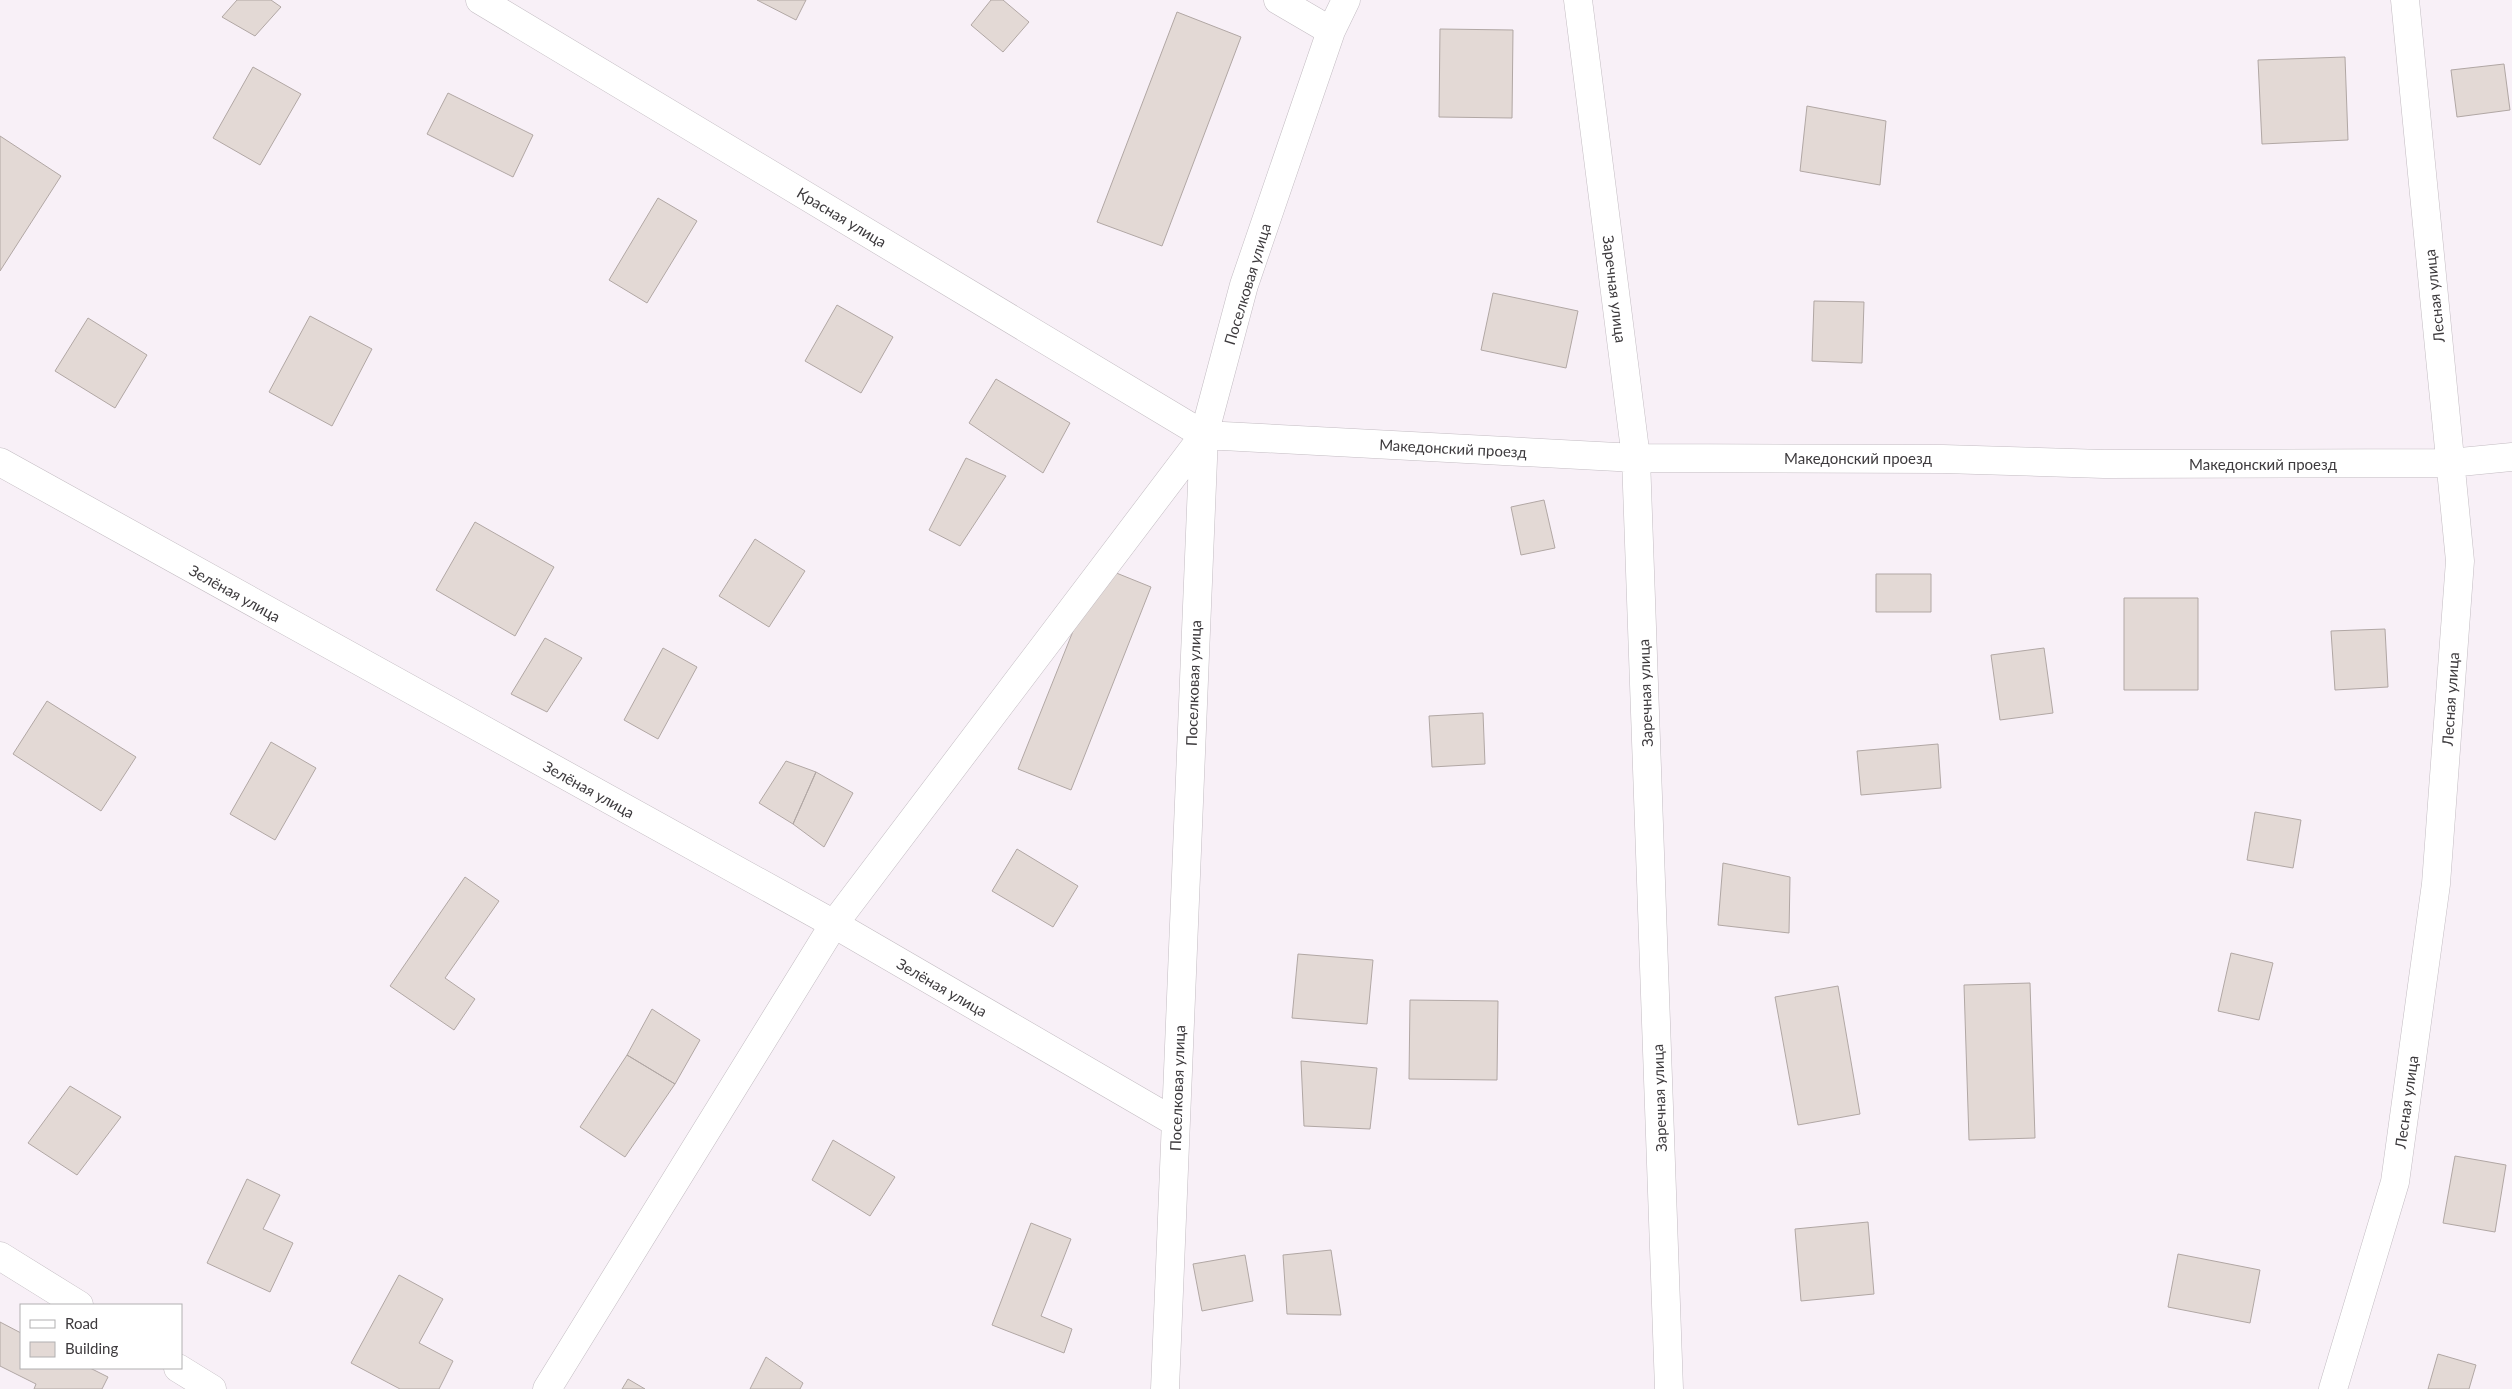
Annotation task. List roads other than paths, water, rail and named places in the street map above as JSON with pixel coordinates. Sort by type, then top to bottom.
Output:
[{"type":"street","name":"Красная улица","points":[[480,0],[1204,435]]},
{"type":"street","points":[[1278,0],[1331,31]]},
{"type":"street","name":"Поселковая улица","points":[[1165,1389],[1204,435],[1244,285],[1331,31],[1346,0]]},
{"type":"street","name":"Заречная улица","points":[[1578,0],[1636,458],[1669,1389]]},
{"type":"street","name":"Лесная улица","points":[[2333,1389],[2395,1182],[2436,884],[2460,561],[2405,0]]},
{"type":"street","name":"Македонский проезд","points":[[1204,435],[1636,458],[1943,458],[2104,464],[2450,463],[2512,457]]},
{"type":"street","points":[[547,1389],[834,924],[1204,435]]},
{"type":"street","name":"Зелёная улица","points":[[0,462],[834,924],[1175,1122]]},
{"type":"street","points":[[0,1256],[77,1304]]},
{"type":"street","points":[[180,1369],[212,1389]]}]
